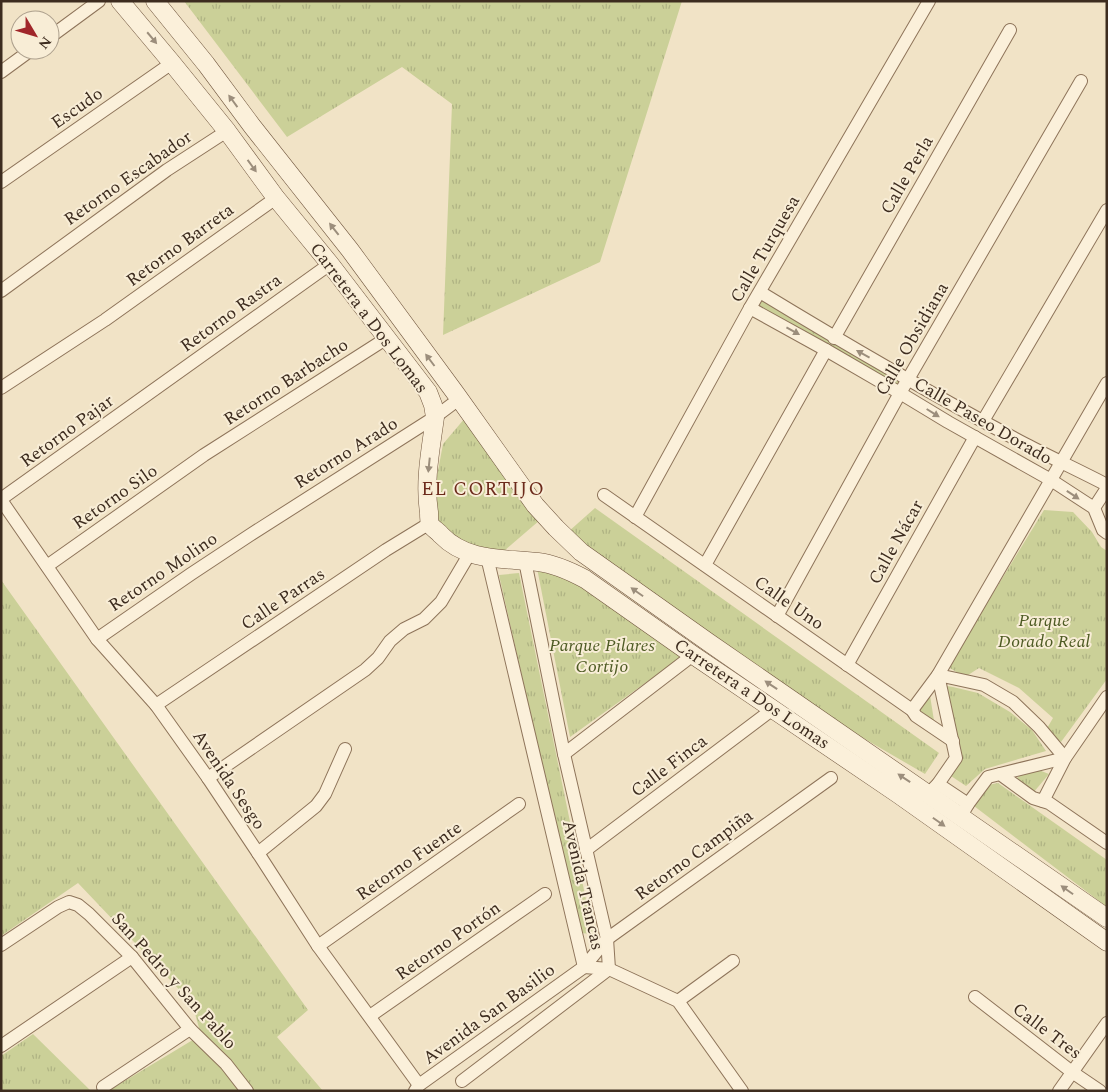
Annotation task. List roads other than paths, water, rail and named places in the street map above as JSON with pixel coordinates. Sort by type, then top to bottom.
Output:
[{"type":"main road","name":"Carretera a Dos Lomas","points":[[120,1],[227,131],[276,198],[330,264],[428,392],[435,417],[426,495],[430,523],[449,543],[479,555],[549,564],[568,570],[585,579],[773,709],[864,760],[933,789],[964,810],[1107,918]]},
{"type":"main road","name":"Carretera a Dos Lomas","points":[[156,1],[350,250],[535,505],[556,528],[582,552],[708,642],[1107,942]]},
{"type":"street","points":[[60,30],[99,1]]},
{"type":"street","name":"Calle Turquesa","points":[[635,517],[750,308],[928,1]]},
{"type":"street","name":"Calle Perla","points":[[834,338],[1010,30]]},
{"type":"street","points":[[1,72],[17,60]]},
{"type":"street","name":"Escudo","points":[[1,182],[172,62]]},
{"type":"street","name":"Calle Obsidiana","points":[[777,616],[900,393],[1081,81]]},
{"type":"street","name":"Retorno Escabador","points":[[1,291],[167,170],[227,131]]},
{"type":"street","name":"Retorno Barreta","points":[[1,388],[105,320],[276,198]]},
{"type":"street","points":[[983,421],[1107,210]]},
{"type":"street","name":"Retorno Rastra","points":[[153,391],[330,264]]},
{"type":"street","name":"Calle Paseo Dorado","points":[[760,292],[834,338],[908,380],[1107,486]]},
{"type":"street","name":"Calle Paseo Dorado","points":[[750,308],[1051,480],[1094,508]]},
{"type":"street","name":"Retorno Barbacho","points":[[204,455],[387,338]]},
{"type":"street","points":[[705,565],[826,350]]},
{"type":"street","points":[[912,710],[938,676],[1107,383]]},
{"type":"street","name":"Retorno Pajar","points":[[1,500],[153,391]]},
{"type":"street","name":"Retorno Arado","points":[[250,535],[435,417],[459,399]]},
{"type":"street","name":"Calle Nácar","points":[[847,665],[975,437]]},
{"type":"street","name":"Retorno Silo","points":[[47,566],[204,455]]},
{"type":"street","points":[[1107,486],[1094,508],[1103,530],[1107,534]]},
{"type":"street","name":"Calle Uno","points":[[604,495],[912,710],[916,716],[953,741]]},
{"type":"street","name":"Avenida Sesgo","points":[[1,500],[97,639],[156,705],[208,778],[318,946],[370,1016],[417,1088]]},
{"type":"street","name":"Calle Parras","points":[[156,705],[386,550],[430,523]]},
{"type":"street","name":"Retorno Molino","points":[[97,639],[250,535]]},
{"type":"street","points":[[208,778],[365,670],[378,658],[390,641],[404,629],[424,619],[441,602],[479,555]]},
{"type":"street","name":"Avenida Trancas","points":[[479,555],[584,967],[609,969],[608,939],[564,754],[525,561]]},
{"type":"street","points":[[564,754],[693,655]]},
{"type":"street","points":[[933,789],[956,758],[938,676]]},
{"type":"street","points":[[938,676],[984,684],[1013,702],[1039,727],[1065,758]]},
{"type":"street","points":[[1043,800],[1065,758],[1107,697]]},
{"type":"street","name":"Calle Finca","points":[[586,850],[773,709]]},
{"type":"street","points":[[258,853],[316,806],[325,794],[346,749]]},
{"type":"street","points":[[964,810],[988,777],[1065,758]]},
{"type":"street","points":[[1000,774],[1034,798],[1048,803],[1107,843]]},
{"type":"street","name":"Retorno Campiña","points":[[584,967],[608,939],[831,778]]},
{"type":"street","name":"Retorno Fuente","points":[[318,946],[520,804]]},
{"type":"street","name":"Retorno Portón","points":[[370,1016],[545,894]]},
{"type":"street","name":"San Pedro y San Pablo","points":[[1,945],[58,907],[69,902],[78,906],[89,914],[132,957],[190,1029],[226,1064],[247,1091]]},
{"type":"street","points":[[1,1046],[132,957]]},
{"type":"street","points":[[678,1001],[733,960]]},
{"type":"street","name":"Avenida San Basilio","points":[[417,1088],[584,967]]},
{"type":"street","points":[[462,1080],[609,969],[678,1001],[742,1091]]},
{"type":"street","name":"Calle Tres","points":[[975,997],[1072,1072],[1100,1091]]},
{"type":"street","points":[[1059,1091],[1107,1023]]},
{"type":"street","points":[[103,1087],[190,1029]]},
{"type":"district","name":"EL CORTIJO","points":[[483,489]]},
{"type":"park label","name":"Parque Dorado Real","points":[[1044,630]]},
{"type":"park label","name":"Parque Pilares Cortijo","points":[[602,655]]}]
